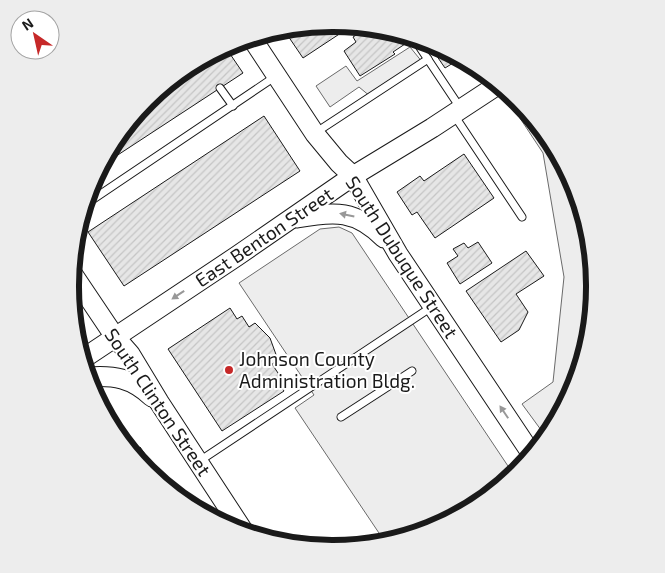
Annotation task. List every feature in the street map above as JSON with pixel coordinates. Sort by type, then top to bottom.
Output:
[{"type":"street","name":"South Dubuque Street","points":[[256,44],[315,134],[339,163],[353,176],[398,254],[528,448]]},
{"type":"street","name":"East Benton Street","points":[[88,355],[353,176],[492,89]]},
{"type":"street","points":[[291,219],[323,213],[343,213],[358,218],[375,228],[398,254]]},
{"type":"street","name":"South Clinton Street","points":[[79,283],[115,337],[130,354],[237,522]]},
{"type":"street","points":[[95,377],[115,376],[133,383],[159,402]]},
{"type":"lane","points":[[420,48],[457,112],[522,217]]},
{"type":"lane","points":[[315,134],[428,60]]},
{"type":"lane","points":[[95,196],[276,76]]},
{"type":"lane","points":[[220,88],[232,106]]},
{"type":"lane","points":[[198,462],[433,306]]},
{"type":"lane","points":[[340,417],[412,371]]},
{"type":"shaded area","points":[[410,47],[423,63],[371,97],[359,87],[330,107],[316,86],[346,66],[357,81]]},
{"type":"shaded area","points":[[514,110],[544,145],[567,189],[582,237],[586,270],[586,303],[578,352],[567,384],[542,431],[522,404],[553,382],[564,277],[543,153]]},
{"type":"shaded area","points":[[339,227],[352,233],[510,468],[474,498],[445,514],[414,527],[382,536],[295,408],[314,395],[239,283],[320,229]]},
{"type":"building","points":[[342,33],[303,58],[288,36]]},
{"type":"building","points":[[358,34],[366,35],[406,43],[393,52],[395,54],[360,76],[344,51],[356,42],[353,37]]},
{"type":"building","points":[[230,54],[243,73],[114,158],[131,132],[153,107],[191,75]]},
{"type":"building","points":[[436,55],[453,63],[445,68]]},
{"type":"building","points":[[264,116],[300,171],[124,286],[88,232]]},
{"type":"building","points":[[464,154],[494,198],[435,238],[417,212],[412,215],[397,192],[420,176],[424,181]]},
{"type":"building","points":[[478,242],[492,263],[460,284],[447,263],[458,256],[453,249],[464,243],[468,248]]},
{"type":"building","points":[[526,251],[544,276],[516,294],[528,312],[519,330],[501,342],[466,291]]},
{"type":"building","name":"Johnson County Administration Bldg.","points":[[230,308],[237,319],[242,316],[249,327],[255,323],[270,338],[278,360],[272,364],[280,376],[276,379],[284,391],[222,431],[168,349]]},
{"type":"building","points":[[140,447],[153,466],[142,454],[138,449]]},
{"type":"place","name":"Johnson County Administration Bldg.","points":[[229,370]]}]
